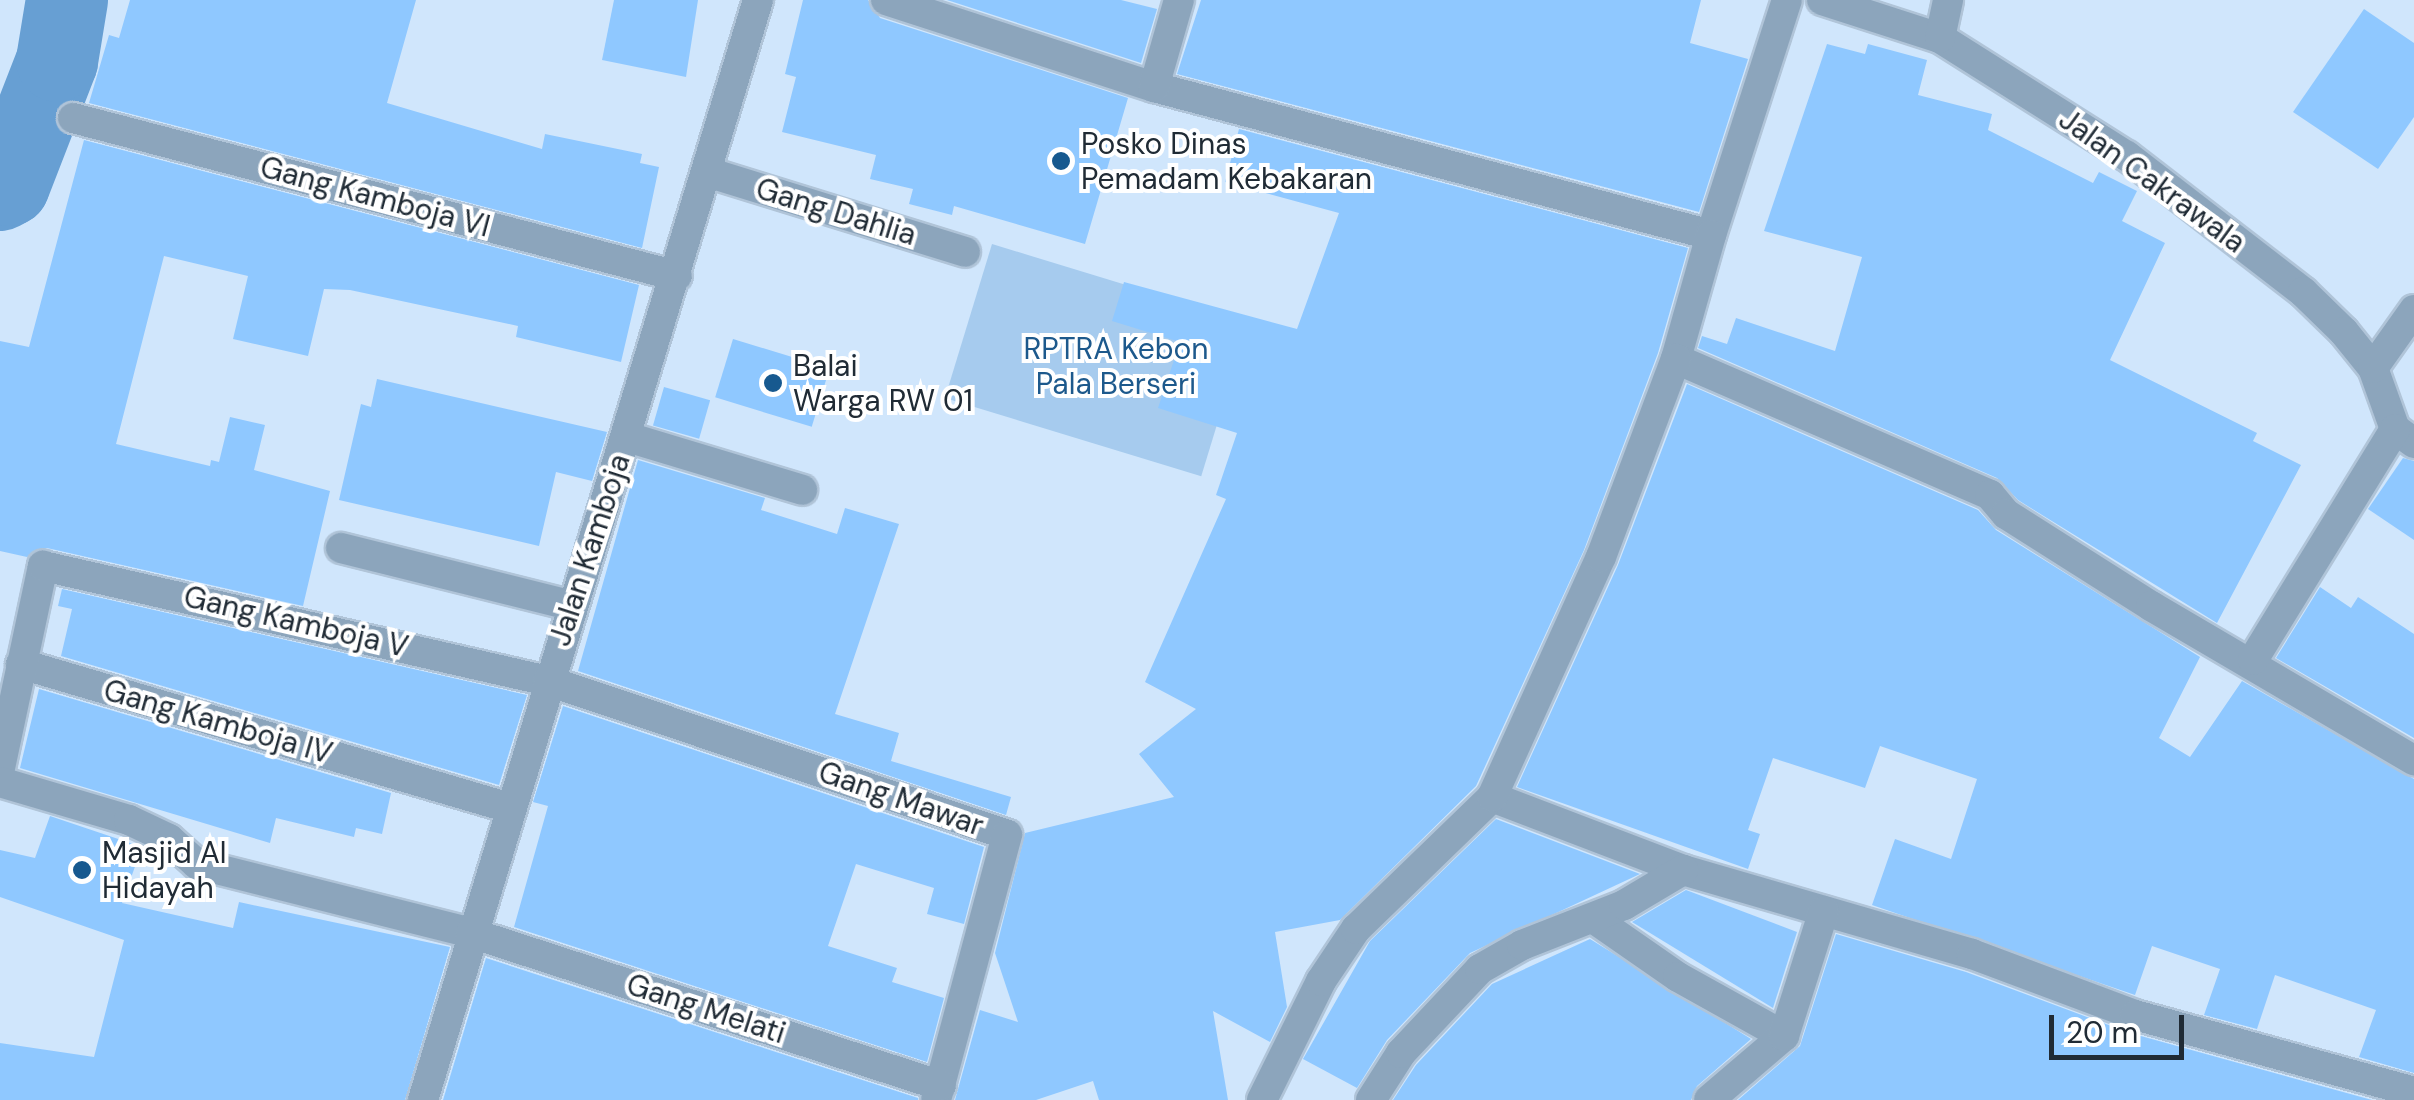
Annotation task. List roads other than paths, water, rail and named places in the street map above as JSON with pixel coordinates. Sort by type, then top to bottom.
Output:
[{"type":"street","name":"Jalan Kamboja","points":[[423,1100],[471,932],[627,437],[758,0]]},
{"type":"street","points":[[886,0],[1154,86],[1711,235]]},
{"type":"street","points":[[1154,86],[1179,0]]},
{"type":"street","points":[[1262,1100],[1321,981],[1356,929],[1492,797],[1602,557],[1676,359],[1711,235],[1787,0]]},
{"type":"street","name":"Jalan Cakrawala","points":[[1822,0],[1940,38],[2127,156],[2303,292],[2373,368],[2405,436]]},
{"type":"street","points":[[1940,38],[1948,0]]},
{"type":"street","name":"Gang Kamboja VI","points":[[73,118],[676,276]]},
{"type":"street","name":"Gang Dahlia","points":[[707,172],[965,252]]},
{"type":"street","points":[[2373,368],[2414,310]]},
{"type":"street","points":[[1676,359],[1990,495],[2006,514],[2151,606],[2253,660],[2414,760]]},
{"type":"street","points":[[2253,660],[2405,436]]},
{"type":"street","points":[[627,437],[802,490]]},
{"type":"street","points":[[341,548],[572,606]]},
{"type":"street","name":"Gang Kamboja V","points":[[21,664],[42,566],[548,681]]},
{"type":"street","points":[[0,768],[21,664]]},
{"type":"street","name":"Gang Kamboja IV","points":[[21,664],[510,808]]},
{"type":"street","name":"Gang Mawar","points":[[548,681],[1008,836],[939,1093]]},
{"type":"street","name":"Gang Melati","points":[[0,782],[128,820],[169,839],[197,864],[471,932],[939,1093]]},
{"type":"street","points":[[1492,797],[1683,870],[1972,954],[2135,1016],[2414,1092]]},
{"type":"street","points":[[1371,1100],[1401,1053],[1480,970],[1593,918],[1683,870]]},
{"type":"street","points":[[1709,1100],[1784,1036],[1824,911]]},
{"type":"street","points":[[1593,918],[1678,977],[1784,1036]]},
{"type":"waterway","points":[[0,190],[9,185],[57,61],[67,0]]},
{"type":"place","name":"Posko Dinas Pemadam Kebakaran","points":[[1061,161]]},
{"type":"place","name":"Balai Warga RW 01","points":[[773,383]]},
{"type":"place","name":"Masjid Al Hidayah","points":[[82,870]]},
{"type":"park label","name":"RPTRA Kebon Pala Berseri","points":[[1116,366]]}]
